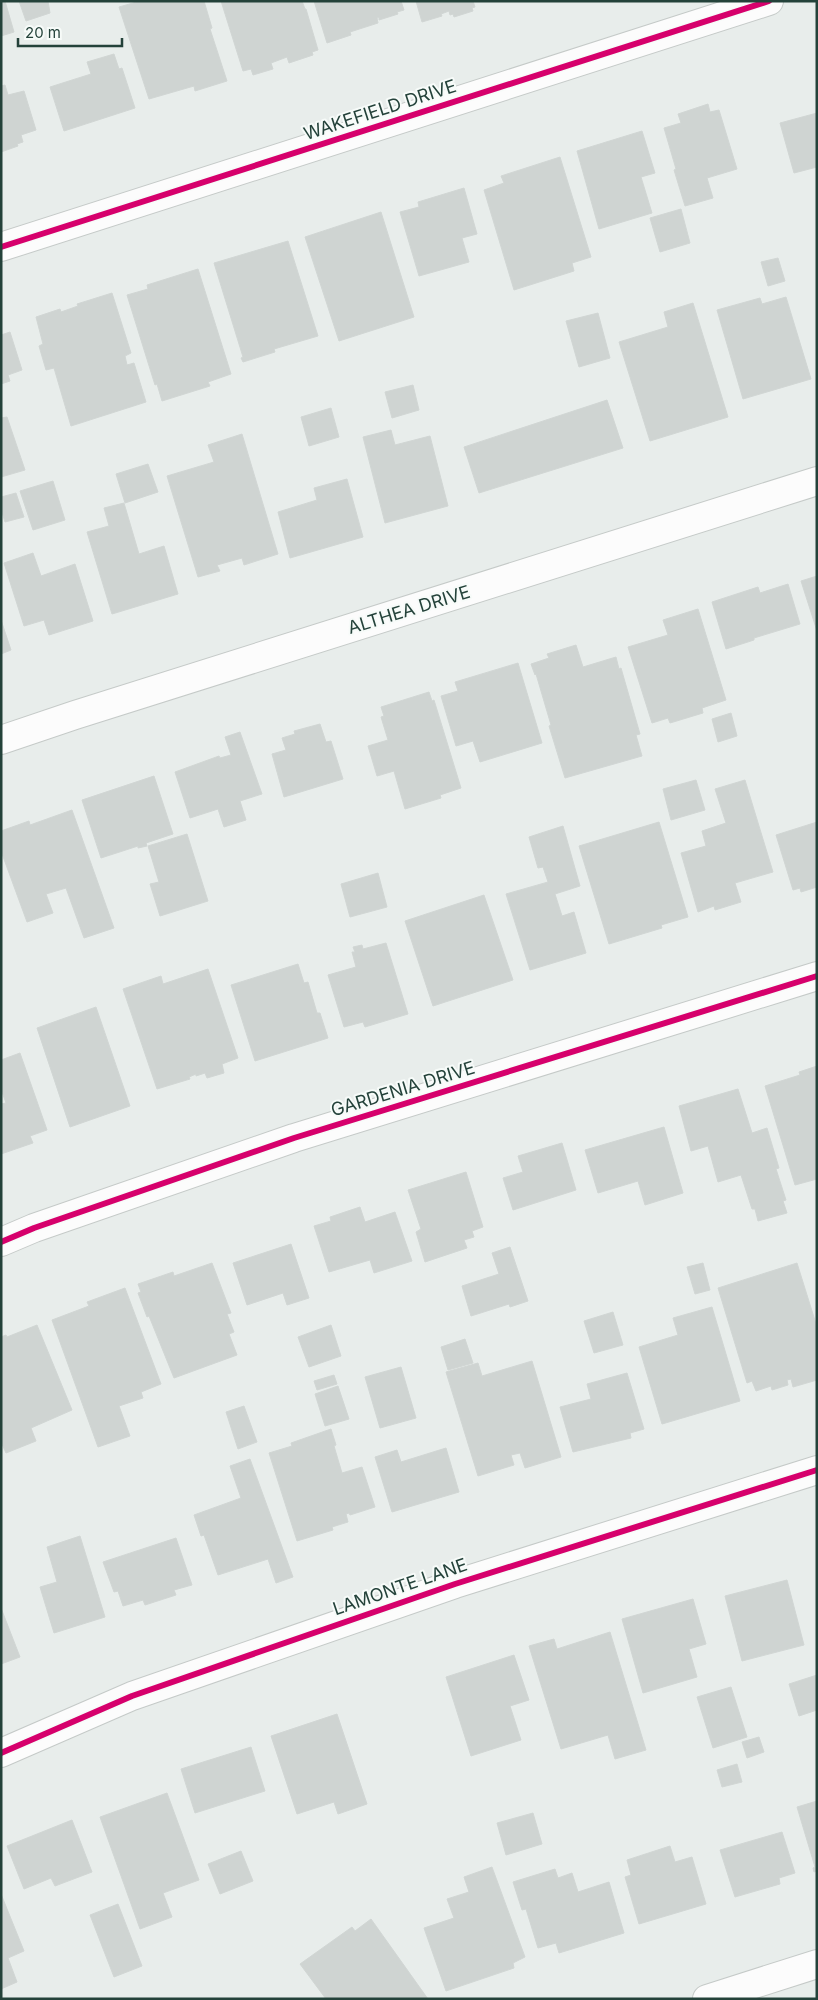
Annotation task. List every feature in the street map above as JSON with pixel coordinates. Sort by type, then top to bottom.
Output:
[{"type":"street","name":"WAKEFIELD DRIVE","points":[[1,247],[769,1]]},
{"type":"street","name":"ALTHEA DRIVE","points":[[1,740],[817,481]]},
{"type":"street","name":"GARDENIA DRIVE","points":[[1,1242],[34,1228],[294,1138],[817,976]]},
{"type":"street","name":"LAMONTE LANE","points":[[1,1754],[132,1696],[298,1638],[454,1584],[817,1470]]},
{"type":"street","points":[[707,1999],[817,1964]]},
{"type":"building","points":[[5,1],[14,32],[1,36],[1,2]]},
{"type":"building","points":[[19,1],[48,1],[50,13],[26,21]]},
{"type":"building","points":[[140,1],[204,1],[212,28],[210,29],[227,81],[195,91],[194,86],[149,99],[119,7]]},
{"type":"building","points":[[221,1],[302,1],[318,50],[312,52],[313,55],[289,63],[287,57],[271,63],[273,69],[253,75],[251,69],[243,71]]},
{"type":"building","points":[[314,1],[401,1],[404,10],[379,20],[379,17],[377,18],[378,23],[350,32],[351,35],[327,43]]},
{"type":"building","points":[[416,1],[473,1],[475,7],[472,8],[473,11],[454,17],[453,14],[450,15],[449,11],[441,14],[442,16],[422,22]]},
{"type":"building","points":[[114,54],[119,69],[122,68],[135,108],[64,131],[50,87],[91,74],[87,62]]},
{"type":"building","points":[[5,85],[8,95],[24,91],[36,130],[21,135],[23,142],[17,144],[18,146],[1,152],[1,86]]},
{"type":"building","points":[[708,104],[710,112],[719,110],[737,169],[707,178],[713,198],[685,206],[664,128],[681,123],[678,114]]},
{"type":"building","points":[[817,113],[817,167],[794,173],[780,123]]},
{"type":"building","points":[[642,131],[655,173],[641,177],[652,213],[599,229],[577,151]]},
{"type":"building","points":[[560,157],[591,257],[572,263],[574,271],[514,290],[484,190],[504,183],[501,176]]},
{"type":"building","points":[[464,188],[477,234],[462,238],[469,262],[419,276],[400,212],[419,207],[418,202]]},
{"type":"building","points":[[681,209],[690,243],[660,252],[650,218]]},
{"type":"building","points":[[381,212],[414,317],[339,341],[305,237]]},
{"type":"building","points":[[288,241],[318,336],[274,349],[275,352],[243,362],[214,263]]},
{"type":"building","points":[[778,258],[785,281],[768,286],[761,262]]},
{"type":"building","points":[[198,269],[231,374],[208,382],[210,386],[162,401],[157,384],[155,385],[127,295],[148,289],[147,285]]},
{"type":"building","points":[[112,293],[131,353],[125,356],[127,365],[134,363],[146,402],[71,426],[54,368],[46,370],[39,346],[43,344],[36,317],[60,309],[61,312],[78,306],[77,304]]},
{"type":"building","points":[[786,297],[811,379],[743,399],[717,310],[760,298],[762,304]]},
{"type":"building","points":[[693,303],[728,417],[650,441],[619,342],[668,327],[664,312]]},
{"type":"building","points":[[598,313],[610,358],[579,367],[566,321]]},
{"type":"building","points":[[10,332],[22,370],[8,375],[10,381],[1,384],[1,335]]},
{"type":"building","points":[[413,385],[419,410],[392,418],[385,392]]},
{"type":"building","points":[[607,400],[623,448],[479,493],[464,447]]},
{"type":"building","points":[[331,408],[339,437],[309,446],[301,417]]},
{"type":"building","points":[[7,417],[25,470],[1,477],[1,418]]},
{"type":"building","points":[[391,430],[395,445],[430,436],[448,506],[385,523],[363,437]]},
{"type":"building","points":[[242,434],[278,554],[244,565],[242,558],[217,565],[220,571],[198,577],[167,476],[214,462],[208,445]]},
{"type":"building","points":[[148,464],[158,492],[125,503],[116,474]]},
{"type":"building","points":[[347,479],[363,537],[290,558],[278,512],[317,500],[314,488]]},
{"type":"building","points":[[53,481],[65,520],[33,530],[20,491]]},
{"type":"building","points":[[16,493],[24,517],[5,522],[1,509],[1,497]]},
{"type":"building","points":[[124,503],[139,554],[164,546],[178,594],[112,614],[87,532],[109,526],[104,508]]},
{"type":"building","points":[[33,553],[41,576],[75,564],[93,621],[49,635],[44,620],[24,626],[4,563]]},
{"type":"building","points":[[817,576],[817,631],[801,581]]},
{"type":"building","points":[[788,584],[800,624],[726,649],[712,602],[758,587],[760,593]]},
{"type":"building","points":[[698,609],[726,700],[702,708],[703,713],[670,723],[668,718],[652,723],[628,647],[668,635],[663,620]]},
{"type":"building","points":[[1,620],[11,650],[1,654]]},
{"type":"building","points":[[576,645],[583,667],[616,657],[619,669],[621,668],[640,734],[636,735],[642,756],[565,778],[536,674],[531,664],[549,658],[547,654]]},
{"type":"building","points":[[518,663],[542,743],[480,762],[473,741],[456,746],[441,696],[458,691],[455,682]]},
{"type":"building","points":[[429,692],[432,701],[434,700],[461,788],[440,795],[441,798],[405,809],[394,771],[377,776],[368,746],[388,740],[381,717],[384,716],[381,707]]},
{"type":"building","points":[[731,713],[737,736],[718,742],[712,719]]},
{"type":"building","points":[[320,724],[326,742],[331,741],[343,779],[284,797],[272,754],[286,750],[282,738],[295,734],[294,731]]},
{"type":"building","points":[[240,732],[262,794],[240,801],[246,820],[224,827],[218,809],[190,818],[175,772],[219,756],[220,758],[231,755],[225,737]]},
{"type":"building","points":[[154,776],[173,834],[146,843],[147,846],[138,848],[138,846],[101,858],[82,800]]},
{"type":"building","points":[[696,780],[705,810],[671,820],[663,789]]},
{"type":"building","points":[[745,780],[773,872],[735,883],[741,902],[715,910],[714,906],[698,912],[681,853],[706,846],[702,831],[726,823],[715,789]]},
{"type":"building","points":[[72,810],[114,928],[84,938],[66,888],[46,894],[53,913],[27,922],[1,851],[1,831],[29,821],[30,825]]},
{"type":"building","points":[[659,822],[688,917],[661,925],[662,928],[609,944],[579,846]]},
{"type":"building","points":[[817,822],[817,887],[801,892],[800,888],[793,890],[776,835]]},
{"type":"building","points":[[563,826],[580,886],[555,894],[562,916],[574,912],[586,953],[530,970],[506,894],[548,882],[543,867],[538,868],[529,837]]},
{"type":"building","points":[[187,834],[208,901],[160,916],[150,884],[159,882],[148,846]]},
{"type":"building","points":[[378,873],[387,907],[350,917],[341,884]]},
{"type":"building","points":[[484,895],[513,980],[433,1006],[405,921]]},
{"type":"building","points":[[386,943],[408,1014],[365,1027],[363,1022],[344,1027],[328,975],[356,967],[352,952],[355,952],[353,947],[362,945],[363,949]]},
{"type":"building","points":[[298,964],[304,983],[308,982],[317,1013],[320,1013],[328,1038],[255,1061],[231,985]]},
{"type":"building","points":[[208,969],[238,1058],[222,1064],[224,1073],[207,1078],[205,1073],[196,1076],[196,1074],[189,1077],[190,1079],[157,1089],[123,989],[161,976],[163,984]]},
{"type":"building","points":[[96,1007],[130,1106],[70,1127],[37,1028]]},
{"type":"building","points":[[20,1053],[47,1130],[30,1136],[33,1143],[1,1154],[1,1104],[6,1103],[1,1089],[1,1060]]},
{"type":"building","points":[[817,1066],[817,1179],[795,1185],[765,1086],[800,1075],[799,1072]]},
{"type":"building","points":[[738,1089],[752,1133],[767,1128],[779,1168],[776,1169],[786,1200],[783,1201],[787,1213],[758,1221],[741,1175],[718,1182],[708,1146],[691,1151],[679,1106]]},
{"type":"building","points":[[664,1127],[683,1193],[645,1205],[638,1181],[598,1193],[585,1150]]},
{"type":"building","points":[[562,1143],[576,1190],[513,1210],[503,1178],[523,1172],[518,1156]]},
{"type":"building","points":[[466,1172],[483,1227],[472,1231],[474,1237],[464,1240],[467,1248],[425,1262],[416,1232],[421,1229],[408,1190]]},
{"type":"building","points":[[360,1207],[365,1222],[395,1212],[412,1261],[374,1273],[370,1260],[329,1272],[314,1226],[331,1221],[330,1217]]},
{"type":"building","points":[[291,1244],[309,1298],[287,1305],[283,1293],[247,1305],[233,1263]]},
{"type":"building","points":[[510,1247],[528,1301],[510,1307],[509,1304],[471,1316],[462,1286],[499,1274],[492,1253]]},
{"type":"building","points":[[212,1263],[231,1313],[227,1314],[234,1332],[229,1334],[237,1355],[174,1378],[149,1316],[147,1317],[138,1293],[141,1292],[138,1284],[173,1272],[174,1276]]},
{"type":"building","points":[[703,1263],[710,1290],[695,1294],[687,1267]]},
{"type":"building","points":[[797,1263],[817,1327],[817,1380],[793,1387],[791,1379],[787,1380],[788,1385],[772,1390],[771,1386],[756,1391],[752,1381],[747,1383],[718,1288]]},
{"type":"building","points":[[125,1288],[161,1384],[141,1392],[143,1398],[119,1406],[130,1436],[98,1447],[52,1320],[89,1306],[87,1302]]},
{"type":"building","points":[[712,1307],[740,1401],[662,1424],[639,1347],[678,1335],[673,1318]]},
{"type":"building","points":[[613,1312],[623,1345],[594,1353],[584,1321]]},
{"type":"building","points":[[37,1325],[72,1410],[31,1428],[36,1441],[6,1453],[1,1442],[1,1337],[6,1335],[7,1337]]},
{"type":"building","points":[[331,1325],[341,1356],[309,1367],[298,1337]]},
{"type":"building","points":[[465,1339],[473,1363],[448,1370],[441,1347]]},
{"type":"building","points":[[532,1361],[561,1457],[525,1468],[520,1453],[511,1455],[514,1465],[478,1476],[446,1372],[478,1363],[482,1376]]},
{"type":"building","points":[[401,1367],[416,1418],[380,1428],[365,1377]]},
{"type":"building","points":[[627,1373],[644,1429],[630,1433],[631,1438],[573,1452],[560,1407],[591,1399],[587,1384]]},
{"type":"building","points":[[334,1375],[337,1384],[317,1390],[314,1381]]},
{"type":"building","points":[[338,1386],[349,1419],[325,1426],[315,1394]]},
{"type":"building","points":[[244,1406],[257,1442],[238,1449],[226,1412]]},
{"type":"building","points":[[331,1429],[342,1473],[362,1467],[375,1507],[350,1515],[349,1513],[346,1514],[348,1522],[332,1527],[333,1530],[297,1541],[269,1453],[292,1446],[291,1443]]},
{"type":"building","points":[[446,1448],[459,1492],[392,1512],[375,1457],[397,1450],[401,1462]]},
{"type":"building","points":[[250,1459],[293,1577],[276,1583],[268,1559],[218,1575],[204,1535],[201,1536],[194,1515],[241,1498],[230,1466]]},
{"type":"building","points":[[80,1536],[105,1617],[54,1633],[40,1587],[57,1582],[47,1547]]},
{"type":"building","points":[[176,1538],[192,1585],[174,1590],[176,1595],[145,1605],[143,1600],[123,1606],[118,1591],[114,1592],[103,1562]]},
{"type":"building","points":[[787,1580],[804,1645],[742,1661],[725,1596]]},
{"type":"building","points":[[693,1599],[706,1644],[689,1649],[697,1677],[643,1693],[622,1619]]},
{"type":"building","points":[[1,1608],[20,1657],[1,1664]]},
{"type":"building","points":[[610,1632],[646,1750],[615,1759],[608,1735],[561,1749],[529,1646],[554,1639],[557,1649]]},
{"type":"building","points":[[514,1655],[529,1700],[510,1706],[521,1740],[471,1756],[446,1677]]},
{"type":"building","points":[[817,1675],[817,1710],[799,1716],[789,1684]]},
{"type":"building","points":[[731,1687],[747,1737],[713,1748],[697,1697]]},
{"type":"building","points":[[337,1714],[367,1804],[338,1814],[334,1802],[297,1814],[271,1736]]},
{"type":"building","points":[[759,1737],[764,1752],[747,1758],[742,1742]]},
{"type":"building","points":[[251,1747],[265,1791],[195,1813],[181,1769]]},
{"type":"building","points":[[737,1764],[742,1782],[722,1787],[717,1770]]},
{"type":"building","points":[[167,1793],[199,1880],[163,1893],[172,1917],[140,1929],[100,1817]]},
{"type":"building","points":[[817,1801],[817,1871],[814,1872],[813,1868],[815,1867],[797,1807]]},
{"type":"building","points":[[533,1813],[542,1844],[506,1855],[497,1823]]},
{"type":"building","points":[[72,1820],[92,1872],[55,1886],[51,1878],[24,1889],[7,1846]]},
{"type":"building","points":[[782,1832],[795,1873],[779,1878],[780,1884],[735,1897],[720,1850]]},
{"type":"building","points":[[670,1846],[675,1862],[692,1857],[706,1904],[639,1924],[625,1877],[631,1875],[627,1860]]},
{"type":"building","points":[[241,1851],[253,1881],[220,1894],[208,1864]]},
{"type":"building","points":[[492,1867],[525,1957],[513,1963],[514,1968],[446,1991],[424,1928],[454,1918],[447,1899],[469,1892],[464,1877]]},
{"type":"building","points":[[555,1869],[558,1878],[572,1873],[578,1892],[609,1882],[624,1933],[559,1953],[556,1943],[538,1948],[526,1909],[522,1910],[513,1882]]},
{"type":"building","points":[[1,1894],[24,1951],[8,1958],[17,1982],[1,1989]]},
{"type":"building","points":[[118,1904],[142,1966],[114,1977],[90,1915]]},
{"type":"building","points":[[371,1919],[428,1999],[326,1999],[300,1964],[352,1927],[355,1931]]},
{"type":"cycle path","points":[[1,247],[769,1]]},
{"type":"cycle path","points":[[1,1242],[34,1228],[294,1138],[817,976]]},
{"type":"cycle path","points":[[1,1753],[132,1696],[455,1584],[817,1470]]}]
